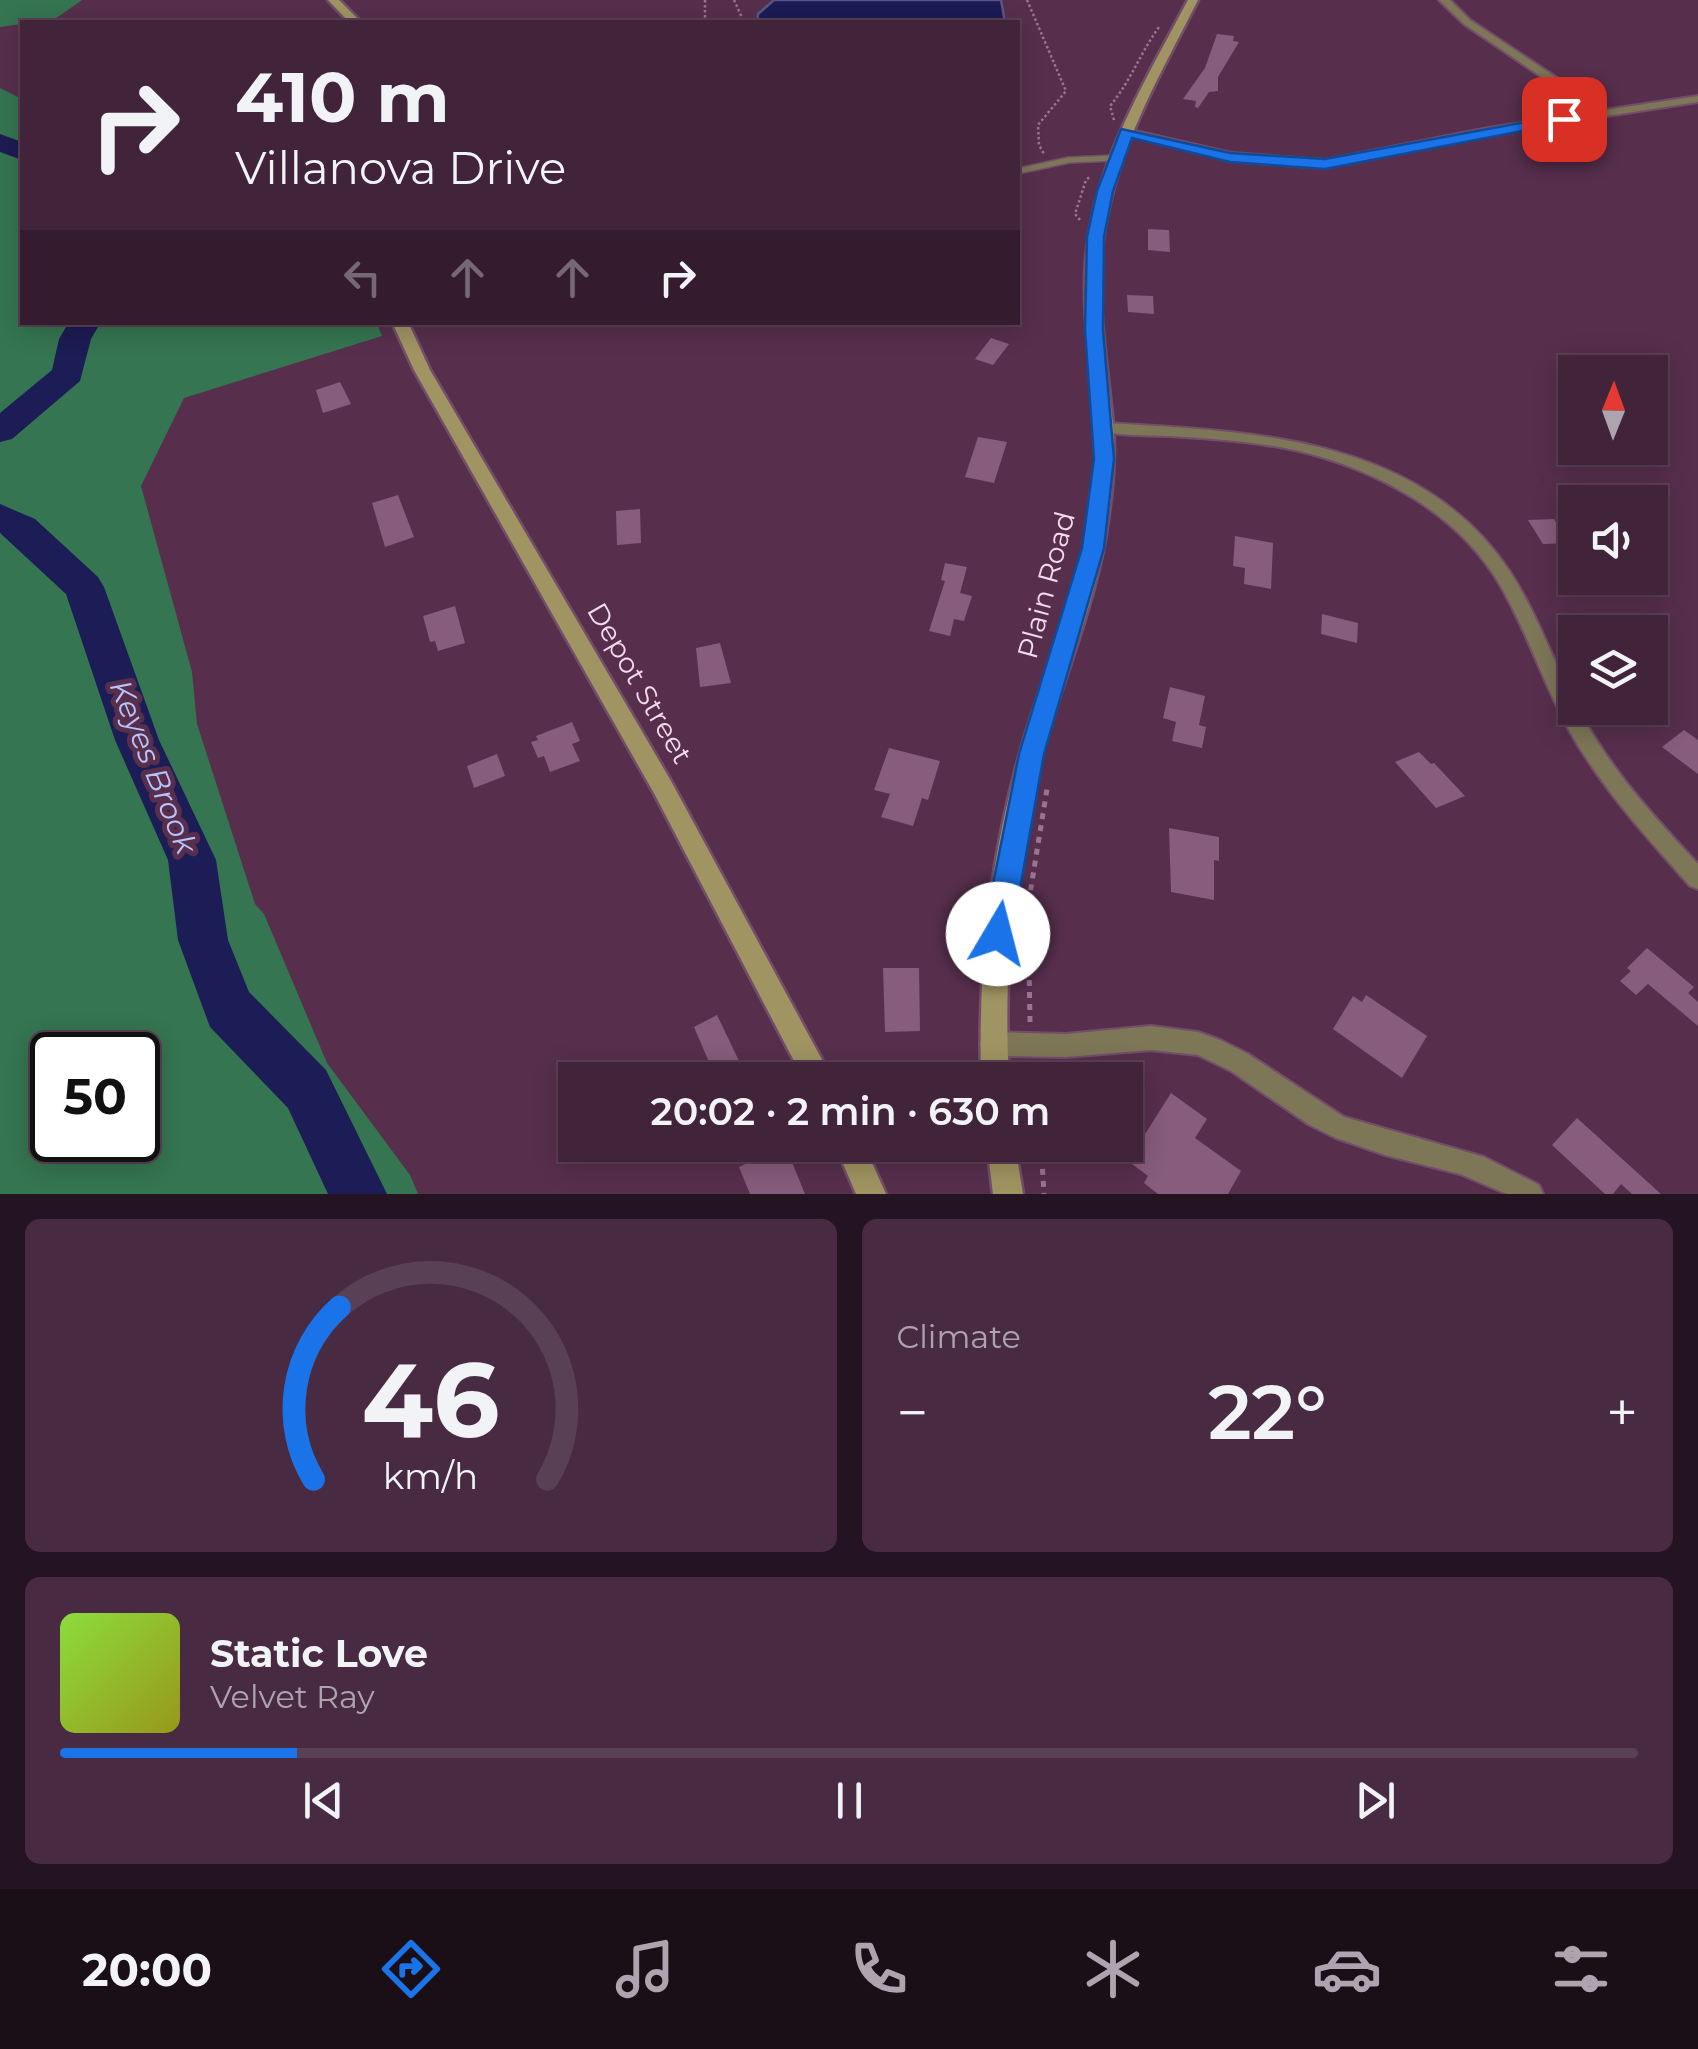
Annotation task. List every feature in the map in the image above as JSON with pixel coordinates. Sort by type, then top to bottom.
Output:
[{"type":"main road","points":[[333,0],[353,20]]},
{"type":"main road","name":"Plain Road","points":[[994,1062],[993,986],[1005,879],[1031,754],[1090,565],[1101,491],[1104,428],[1094,330],[1096,237],[1115,158],[1193,0]]},
{"type":"main road","name":"Depot Street","points":[[401,325],[432,387],[663,788],[809,1062]]},
{"type":"main road","points":[[857,1162],[871,1194]]},
{"type":"main road","points":[[1004,1162],[1008,1194]]},
{"type":"street","points":[[1444,0],[1466,22],[1602,113]]},
{"type":"street","points":[[1126,132],[1230,157],[1325,164],[1476,133],[1698,100]]},
{"type":"street","points":[[1104,428],[1275,441],[1309,448],[1377,471],[1442,511],[1468,534],[1505,578],[1575,722],[1609,776],[1631,807],[1698,878]]},
{"type":"street","points":[[992,1044],[1038,1046],[1155,1038],[1199,1044],[1243,1066],[1344,1130],[1462,1161],[1503,1177],[1530,1194]]},
{"type":"lane","points":[[1020,170],[1045,164],[1115,158]]},
{"type":"path","points":[[1027,0],[1031,20],[1066,92],[1038,125],[1045,164]]},
{"type":"path","points":[[1038,1062],[1038,1046],[1027,1015],[1028,906],[1047,785]]},
{"type":"path","points":[[1042,1162],[1044,1194]]},
{"type":"green space","points":[[0,0],[82,0],[55,19],[20,20],[20,24],[0,27]]},
{"type":"green space","name":"Keyes Brook","points":[[0,88],[20,98],[20,325],[377,325],[382,336],[184,398],[141,486],[192,672],[197,724],[255,904],[264,914],[327,1063],[410,1175],[418,1194],[0,1194]]},
{"type":"shaded area","points":[[774,0],[1001,0],[1005,20],[757,20],[758,14]]},
{"type":"building","points":[[1217,34],[1234,36],[1233,41],[1239,42],[1218,77],[1218,91],[1209,92],[1198,108],[1196,101],[1183,99],[1205,68]]},
{"type":"building","points":[[1148,229],[1169,230],[1170,252],[1148,250]]},
{"type":"building","points":[[1127,295],[1153,296],[1154,314],[1128,312]]},
{"type":"building","points":[[991,338],[1009,344],[993,365],[975,359]]},
{"type":"building","points":[[340,382],[351,404],[323,413],[316,390]]},
{"type":"building","points":[[978,437],[1007,442],[994,483],[965,477]]},
{"type":"building","points":[[398,495],[414,537],[385,547],[372,503]]},
{"type":"building","points":[[640,509],[641,543],[617,545],[616,511]]},
{"type":"building","points":[[1554,519],[1558,543],[1543,544],[1528,520]]},
{"type":"building","points":[[1235,536],[1273,543],[1271,589],[1244,584],[1245,568],[1233,566]]},
{"type":"building","points":[[945,563],[967,567],[960,593],[972,596],[964,621],[954,619],[950,636],[929,631],[945,581],[941,580]]},
{"type":"building","points":[[455,606],[465,643],[438,651],[435,641],[430,642],[423,616]]},
{"type":"building","points":[[1322,614],[1358,623],[1357,643],[1321,634]]},
{"type":"building","points":[[720,643],[731,683],[700,687],[696,648]]},
{"type":"building","points":[[1170,687],[1205,696],[1199,725],[1206,727],[1202,748],[1172,741],[1176,722],[1163,718]]},
{"type":"building","points":[[572,722],[580,741],[572,744],[580,761],[550,772],[544,756],[538,758],[531,742],[538,740],[536,736]]},
{"type":"building","points":[[1684,730],[1698,740],[1698,774],[1662,747]]},
{"type":"building","points":[[889,748],[940,761],[928,800],[922,798],[913,826],[881,817],[890,794],[874,790]]},
{"type":"building","points":[[1419,752],[1465,796],[1436,808],[1395,762]]},
{"type":"building","points":[[497,754],[505,776],[474,788],[467,766]]},
{"type":"building","points":[[1169,828],[1219,837],[1219,861],[1214,860],[1214,900],[1171,892]]},
{"type":"building","points":[[1647,948],[1694,987],[1688,993],[1698,1002],[1698,1026],[1648,984],[1636,995],[1620,981]]},
{"type":"building","points":[[883,968],[919,968],[920,1031],[885,1032]]},
{"type":"building","points":[[1366,995],[1427,1036],[1402,1078],[1333,1029],[1353,996],[1362,1002]]},
{"type":"building","points":[[717,1015],[740,1062],[709,1062],[694,1027]]},
{"type":"building","points":[[1171,1093],[1207,1119],[1195,1138],[1241,1171],[1228,1194],[1158,1194],[1144,1183],[1148,1176],[1129,1162],[1143,1162],[1143,1137]]},
{"type":"building","points":[[1577,1118],[1661,1194],[1632,1194],[1621,1184],[1613,1194],[1605,1194],[1552,1145]]},
{"type":"building","points":[[750,1162],[792,1162],[805,1194],[750,1194],[739,1167]]},
{"type":"waterway","name":"Keyes Brook","points":[[0,142],[20,151]]},
{"type":"waterway","name":"Keyes Brook","points":[[0,431],[68,374],[75,339],[83,325]]},
{"type":"waterway","name":"Keyes Brook","points":[[0,517],[22,528],[84,587],[137,740],[192,860],[203,940],[229,1009],[307,1089],[358,1194]]},
{"type":"route","points":[[998,934],[1005,879],[1031,754],[1090,565],[1100,508],[1104,428],[1094,330],[1096,237],[1105,191],[1126,132],[1230,157],[1325,164],[1564,119]]}]
